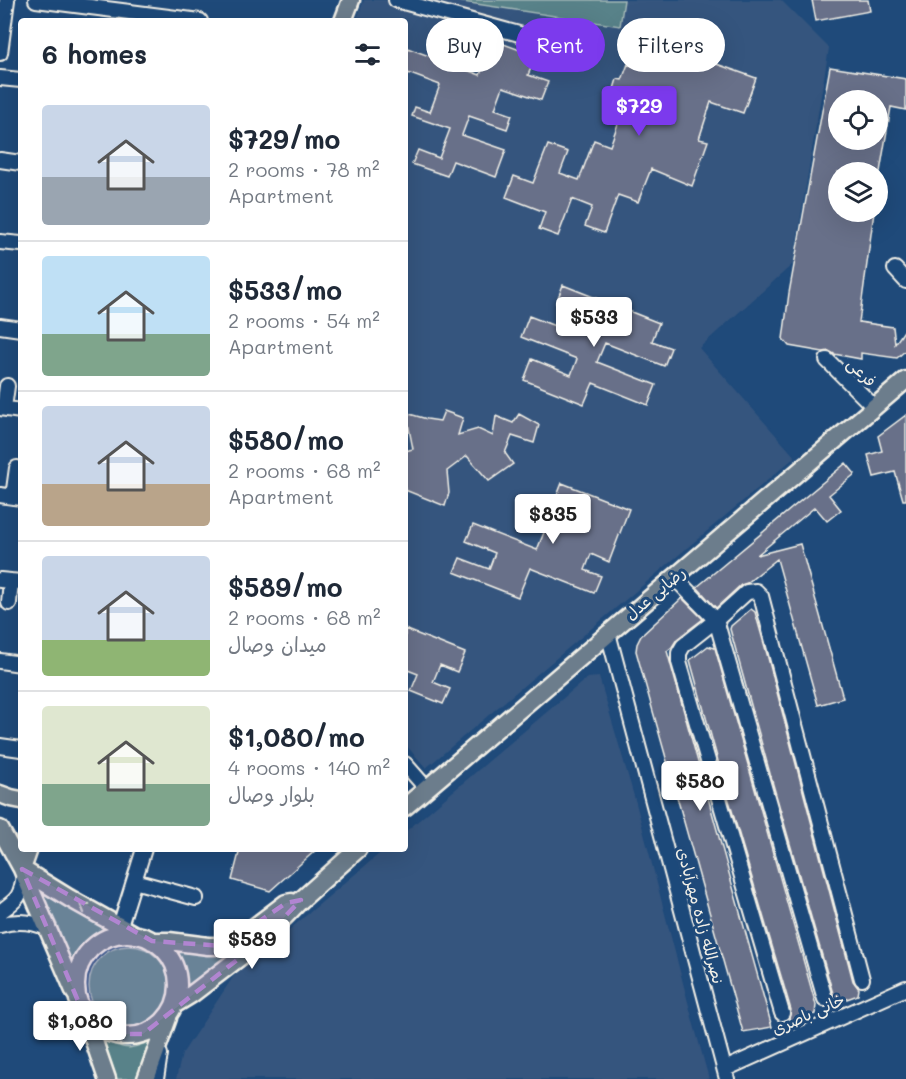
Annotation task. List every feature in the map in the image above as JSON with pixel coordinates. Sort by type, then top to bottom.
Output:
[{"type":"main road","points":[[344,18],[351,0]]},
{"type":"main road","name":"رضایی عدل","points":[[408,804],[906,380]]},
{"type":"main road","points":[[0,794],[18,799]]},
{"type":"main road","points":[[0,829],[23,860],[69,898],[136,935],[152,940],[223,946],[237,940],[286,903],[301,900]]},
{"type":"main road","points":[[136,935],[118,935],[102,941],[89,952],[80,966],[76,983],[82,1007],[96,1026],[111,1034],[127,1036],[143,1034],[158,1027],[172,1010],[261,941],[301,900],[355,852]]},
{"type":"main road","points":[[23,860],[47,928],[82,1007],[107,1079]]},
{"type":"main road","points":[[146,1079],[177,999],[178,982],[175,966],[165,951],[152,940]]},
{"type":"street","points":[[0,53],[7,0]]},
{"type":"street","points":[[36,0],[82,3],[137,17]]},
{"type":"street","points":[[339,18],[346,0]]},
{"type":"street","points":[[396,0],[516,34]]},
{"type":"street","points":[[0,78],[18,80]]},
{"type":"street","points":[[0,160],[18,163]]},
{"type":"street","points":[[0,242],[18,244]]},
{"type":"street","points":[[896,269],[906,281]]},
{"type":"street","points":[[0,326],[18,329]]},
{"type":"street","name":"فرعی","points":[[827,360],[874,407]]},
{"type":"street","points":[[7,386],[2,408],[18,411]]},
{"type":"street","points":[[11,496],[17,468]]},
{"type":"street","points":[[674,577],[716,620],[825,999]]},
{"type":"street","points":[[9,603],[11,581]]},
{"type":"street","points":[[782,1013],[679,662],[679,653],[683,646],[747,592],[756,591],[761,596],[862,978]]},
{"type":"street","name":"نصرالله زاده مهرآبادی","points":[[608,633],[728,1076]]},
{"type":"street","points":[[0,661],[18,664]]},
{"type":"street","points":[[0,746],[18,749]]},
{"type":"street","points":[[408,767],[426,788]]},
{"type":"street","points":[[120,926],[143,852]]},
{"type":"street","points":[[0,912],[22,893],[23,860]]},
{"type":"street","points":[[134,881],[196,898]]},
{"type":"street","points":[[0,925],[19,921],[36,923],[47,928]]},
{"type":"street","name":"خانی باصری","points":[[728,1076],[906,988]]},
{"type":"street","points":[[156,1079],[162,1039]]},
{"type":"highlighted area","points":[[22,869],[152,941],[223,946],[286,903],[301,900],[261,941],[143,1034],[111,1034],[96,1026],[81,1008]]},
{"type":"shaded area","points":[[364,0],[781,0],[829,48],[793,264],[699,348],[795,457],[426,768],[408,747],[408,18],[357,18]]},
{"type":"shaded area","points":[[599,677],[636,803],[709,1079],[176,1079],[182,1054],[233,977],[381,852],[408,852],[408,829],[587,678]]},
{"type":"green space","points":[[450,0],[624,0],[621,18],[617,18],[617,26],[605,24],[605,18],[568,18]]},
{"type":"green space","points":[[33,878],[68,906],[107,926],[85,943],[71,967],[57,924]]},
{"type":"green space","points":[[129,946],[144,949],[157,958],[166,971],[169,986],[166,1001],[157,1014],[144,1023],[129,1026],[114,1023],[101,1014],[92,1001],[89,986],[92,971],[101,958],[114,949]]},
{"type":"green space","points":[[172,946],[240,948],[185,992],[183,968]]},
{"type":"green space","points":[[157,1037],[140,1079],[116,1079],[102,1039],[124,1048],[130,1048]]},
{"type":"building","points":[[812,0],[868,0],[870,11],[816,21]]},
{"type":"building","points":[[504,44],[516,49],[516,72],[529,72],[528,75],[548,82],[541,100],[503,87],[495,109],[512,115],[507,129],[469,116],[462,135],[506,150],[496,177],[453,161],[447,176],[412,164],[418,150],[439,158],[450,129],[412,116],[415,107],[430,112],[440,85],[408,73],[408,48],[426,55],[426,72],[472,72],[480,75],[481,72],[504,72]]},
{"type":"building","points":[[725,67],[756,78],[743,113],[711,102],[699,139],[708,141],[692,186],[651,169],[638,202],[618,195],[604,233],[585,226],[592,207],[572,199],[558,236],[539,229],[545,212],[506,197],[514,176],[533,183],[548,145],[568,152],[560,173],[579,180],[594,140],[610,146],[619,121],[613,119],[617,110],[611,107],[617,89],[614,89],[617,79],[622,80],[625,72],[725,72]]},
{"type":"building","points":[[830,67],[906,79],[906,110],[891,107],[888,125],[888,90],[828,90],[828,150],[884,150],[882,162],[828,162],[828,222],[873,222],[859,322],[893,327],[895,344],[906,328],[906,350],[897,358],[861,353],[861,359],[829,351],[789,346],[783,339],[789,293]]},
{"type":"building","points":[[563,285],[659,323],[652,341],[671,348],[664,366],[605,343],[597,362],[656,385],[648,405],[593,383],[584,404],[524,380],[532,359],[571,375],[577,359],[521,337],[529,316],[568,331],[576,311],[556,303]]},
{"type":"building","points":[[444,411],[463,418],[458,435],[478,429],[493,436],[496,416],[513,423],[519,414],[539,425],[534,443],[512,436],[505,453],[513,464],[489,481],[467,456],[447,471],[449,493],[445,506],[408,491],[408,450],[413,449],[408,414],[440,421]]},
{"type":"building","points":[[906,415],[906,500],[903,500],[895,472],[874,477],[868,455],[882,451],[878,436]]},
{"type":"building","points":[[846,463],[855,474],[829,495],[841,510],[827,521],[815,507],[757,555],[800,544],[843,698],[818,705],[777,559],[747,583],[741,585],[716,608],[697,587]]},
{"type":"building","points":[[562,483],[629,509],[609,562],[591,554],[585,570],[601,576],[594,593],[530,568],[518,597],[454,572],[460,558],[489,569],[495,553],[466,541],[473,525],[537,550]]},
{"type":"building","points":[[682,598],[703,619],[677,639],[667,651],[772,1027],[743,1032],[636,651],[641,636]]},
{"type":"building","points":[[751,609],[755,612],[767,654],[853,981],[859,989],[858,995],[833,1004],[834,997],[730,629]]},
{"type":"building","points":[[408,630],[465,653],[457,672],[440,665],[433,682],[450,689],[443,704],[411,691],[418,674],[408,670]]},
{"type":"building","points":[[708,646],[715,648],[816,1005],[815,1014],[791,1024],[789,1018],[791,1010],[690,660]]},
{"type":"building","points":[[239,852],[314,852],[270,891],[232,880]]}]
